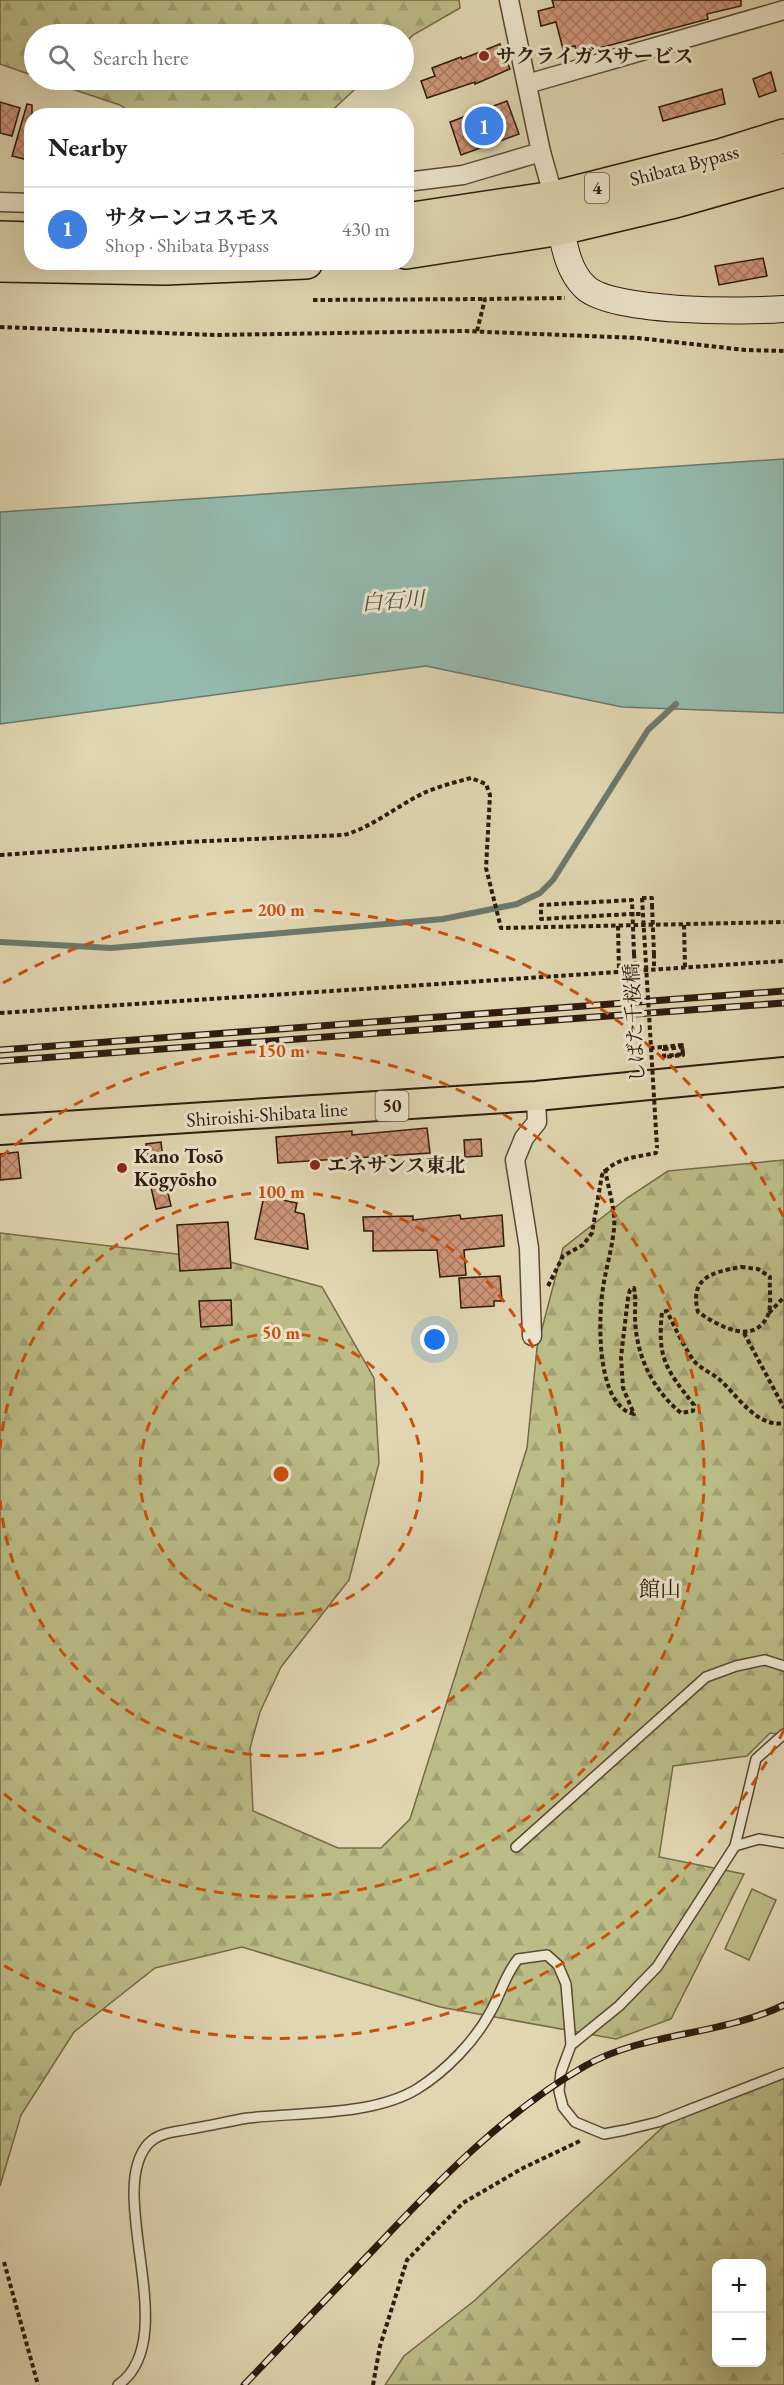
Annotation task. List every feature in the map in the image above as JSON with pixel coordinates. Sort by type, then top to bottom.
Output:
[{"type":"highway","name":"Shibata Bypass","points":[[414,250],[557,213],[784,136]]},
{"type":"highway","name":"Shibata Bypass","points":[[414,220],[557,213],[675,201],[784,170]]},
{"type":"highway","points":[[0,238],[24,239]]},
{"type":"highway","points":[[0,265],[24,265]]},
{"type":"main road","name":"Shiroishi-Shibata line","points":[[0,1130],[536,1096],[784,1072]]},
{"type":"street","points":[[509,0],[541,152],[569,264],[583,286],[601,298],[632,304],[700,309],[784,309]]},
{"type":"street","points":[[527,84],[784,10]]},
{"type":"street","points":[[414,181],[463,175],[541,152]]},
{"type":"street","points":[[0,202],[24,203]]},
{"type":"street","points":[[532,1336],[529,1248],[515,1160],[524,1138],[537,1122],[536,1096]]},
{"type":"lane","points":[[516,1847],[706,1677],[736,1666],[765,1660],[784,1666]]},
{"type":"lane","points":[[570,2045],[619,2006],[657,1967],[735,1846],[756,1759],[784,1734]]},
{"type":"lane","points":[[735,1846],[759,1839],[784,1843]]},
{"type":"lane","points":[[118,2385],[127,2379],[140,2360],[143,2339],[146,2306],[134,2189],[137,2162],[149,2142],[167,2132],[248,2118],[321,2114],[373,2104],[415,2090],[441,2071],[477,2033],[492,2010],[508,1971],[518,1959],[547,1955],[558,1965],[566,1984],[570,2045],[561,2072],[559,2091],[563,2107],[574,2122],[604,2134],[658,2122],[784,2073]]},
{"type":"path","points":[[313,300],[573,298]]},
{"type":"path","points":[[477,332],[485,299]]},
{"type":"path","points":[[0,327],[216,335],[477,332],[638,338],[745,350],[784,351]]},
{"type":"path","points":[[0,855],[186,842],[344,836],[363,830],[374,820],[426,792],[471,778],[486,784],[490,795],[486,868],[501,928],[784,922]]},
{"type":"path","name":"しばた千桜橋","points":[[605,1169],[622,1159],[656,1153],[657,1147],[642,898],[652,898],[654,969]]},
{"type":"path","points":[[635,970],[633,922],[632,911],[632,900],[541,905],[541,919],[630,914],[636,914],[643,914]]},
{"type":"path","points":[[684,925],[685,967]]},
{"type":"path","points":[[618,926],[619,971]]},
{"type":"path","points":[[0,1013],[784,962]]},
{"type":"path","points":[[650,1048],[682,1045],[683,1054],[664,1056],[664,1049],[682,1047],[682,1055],[664,1057]]},
{"type":"path","points":[[533,1316],[563,1256],[584,1245],[592,1233],[605,1169]]},
{"type":"path","points":[[605,1169],[614,1227],[602,1290],[600,1338],[606,1380],[612,1397],[624,1412],[634,1414],[623,1388],[621,1357],[628,1298],[630,1290],[634,1288],[637,1336],[643,1359],[652,1383],[669,1403],[681,1413],[693,1411],[694,1406],[671,1375],[660,1353],[662,1311],[667,1311],[696,1363],[721,1381],[742,1405],[765,1420],[776,1424],[784,1423]]},
{"type":"path","points":[[769,1314],[770,1276],[758,1269],[741,1267],[707,1277],[694,1296],[698,1312],[712,1322],[744,1333],[759,1327],[784,1297]]},
{"type":"path","points":[[744,1333],[784,1407]]},
{"type":"path","points":[[373,2385],[380,2346],[407,2260],[463,2203],[575,2142],[604,2134]]},
{"type":"path","points":[[4,2262],[38,2385]]},
{"type":"green space","points":[[0,0],[459,0],[460,8],[414,34],[414,24],[24,24],[24,72],[0,64]]},
{"type":"green space","points":[[75,90],[354,90],[335,108],[124,108]]},
{"type":"green space","points":[[784,1160],[784,1735],[770,1733],[747,1756],[673,1766],[659,1857],[744,1874],[671,2019],[616,2039],[440,2007],[242,1947],[155,1968],[74,2032],[21,2115],[0,2186],[0,1233],[219,1259],[322,1287],[374,1378],[379,1463],[349,1580],[281,1667],[260,1712],[250,1748],[253,1811],[338,1848],[381,1848],[410,1819],[527,1448],[537,1348],[563,1248],[627,1198],[668,1171]]},
{"type":"green space","points":[[752,1889],[776,1900],[749,1960],[725,1949]]},
{"type":"green space","points":[[784,2073],[784,2385],[385,2385],[404,2356],[474,2301],[687,2105]]},
{"type":"water","name":"白石川","points":[[784,459],[784,713],[622,707],[426,666],[0,724],[0,512]]},
{"type":"building","points":[[552,0],[741,0],[741,6],[707,14],[708,19],[577,54],[575,46],[563,49],[556,22],[541,26],[538,11],[554,7]]},
{"type":"building","points":[[500,44],[510,69],[475,84],[475,82],[427,98],[421,81],[435,76],[432,68]]},
{"type":"building","points":[[771,72],[776,91],[759,97],[753,79]]},
{"type":"building","points":[[722,89],[725,104],[663,121],[659,107]]},
{"type":"building","points":[[507,101],[519,134],[461,155],[450,122]]},
{"type":"building","points":[[0,102],[20,108],[12,136],[0,133]]},
{"type":"building","points":[[24,114],[24,159],[12,156]]},
{"type":"building","points":[[763,258],[767,276],[719,285],[715,266]]},
{"type":"building","points":[[427,1128],[430,1153],[278,1163],[276,1137],[352,1131],[352,1135]]},
{"type":"building","points":[[481,1139],[482,1156],[465,1157],[464,1140]]},
{"type":"building","points":[[161,1142],[163,1159],[149,1161],[146,1144]]},
{"type":"building","points":[[18,1152],[21,1178],[0,1180],[0,1154]]},
{"type":"building","points":[[165,1180],[171,1206],[156,1209],[150,1183]]},
{"type":"building","points":[[264,1196],[297,1203],[295,1212],[304,1214],[308,1249],[255,1239]]},
{"type":"building","points":[[460,1215],[461,1219],[502,1215],[504,1246],[464,1250],[466,1275],[440,1277],[437,1250],[373,1251],[373,1231],[364,1231],[363,1217],[413,1216],[413,1220]]},
{"type":"building","points":[[228,1222],[231,1268],[180,1271],[177,1225]]},
{"type":"building","points":[[500,1276],[502,1301],[494,1301],[494,1306],[461,1308],[459,1278]]},
{"type":"building","points":[[231,1300],[232,1325],[201,1327],[199,1301]]},
{"type":"waterway","points":[[0,942],[111,948],[443,919],[517,904],[540,893],[553,880],[648,730],[676,704]]},
{"type":"railway","points":[[0,1050],[784,991]]},
{"type":"railway","points":[[0,1061],[784,1003]]},
{"type":"railway","points":[[244,2385],[448,2173],[500,2126],[555,2085],[585,2066],[632,2046],[734,2023],[784,2005]]},
{"type":"place","name":"サクライガスサービス","points":[[484,56]]},
{"type":"place","name":"サターンコスモス","points":[[484,126]]},
{"type":"place","name":"エネサンス東北","points":[[315,1165]]},
{"type":"place","name":"Kano Tosō Kōgyōsho","points":[[122,1168]]},
{"type":"district","name":"館山","points":[[660,1589]]}]
